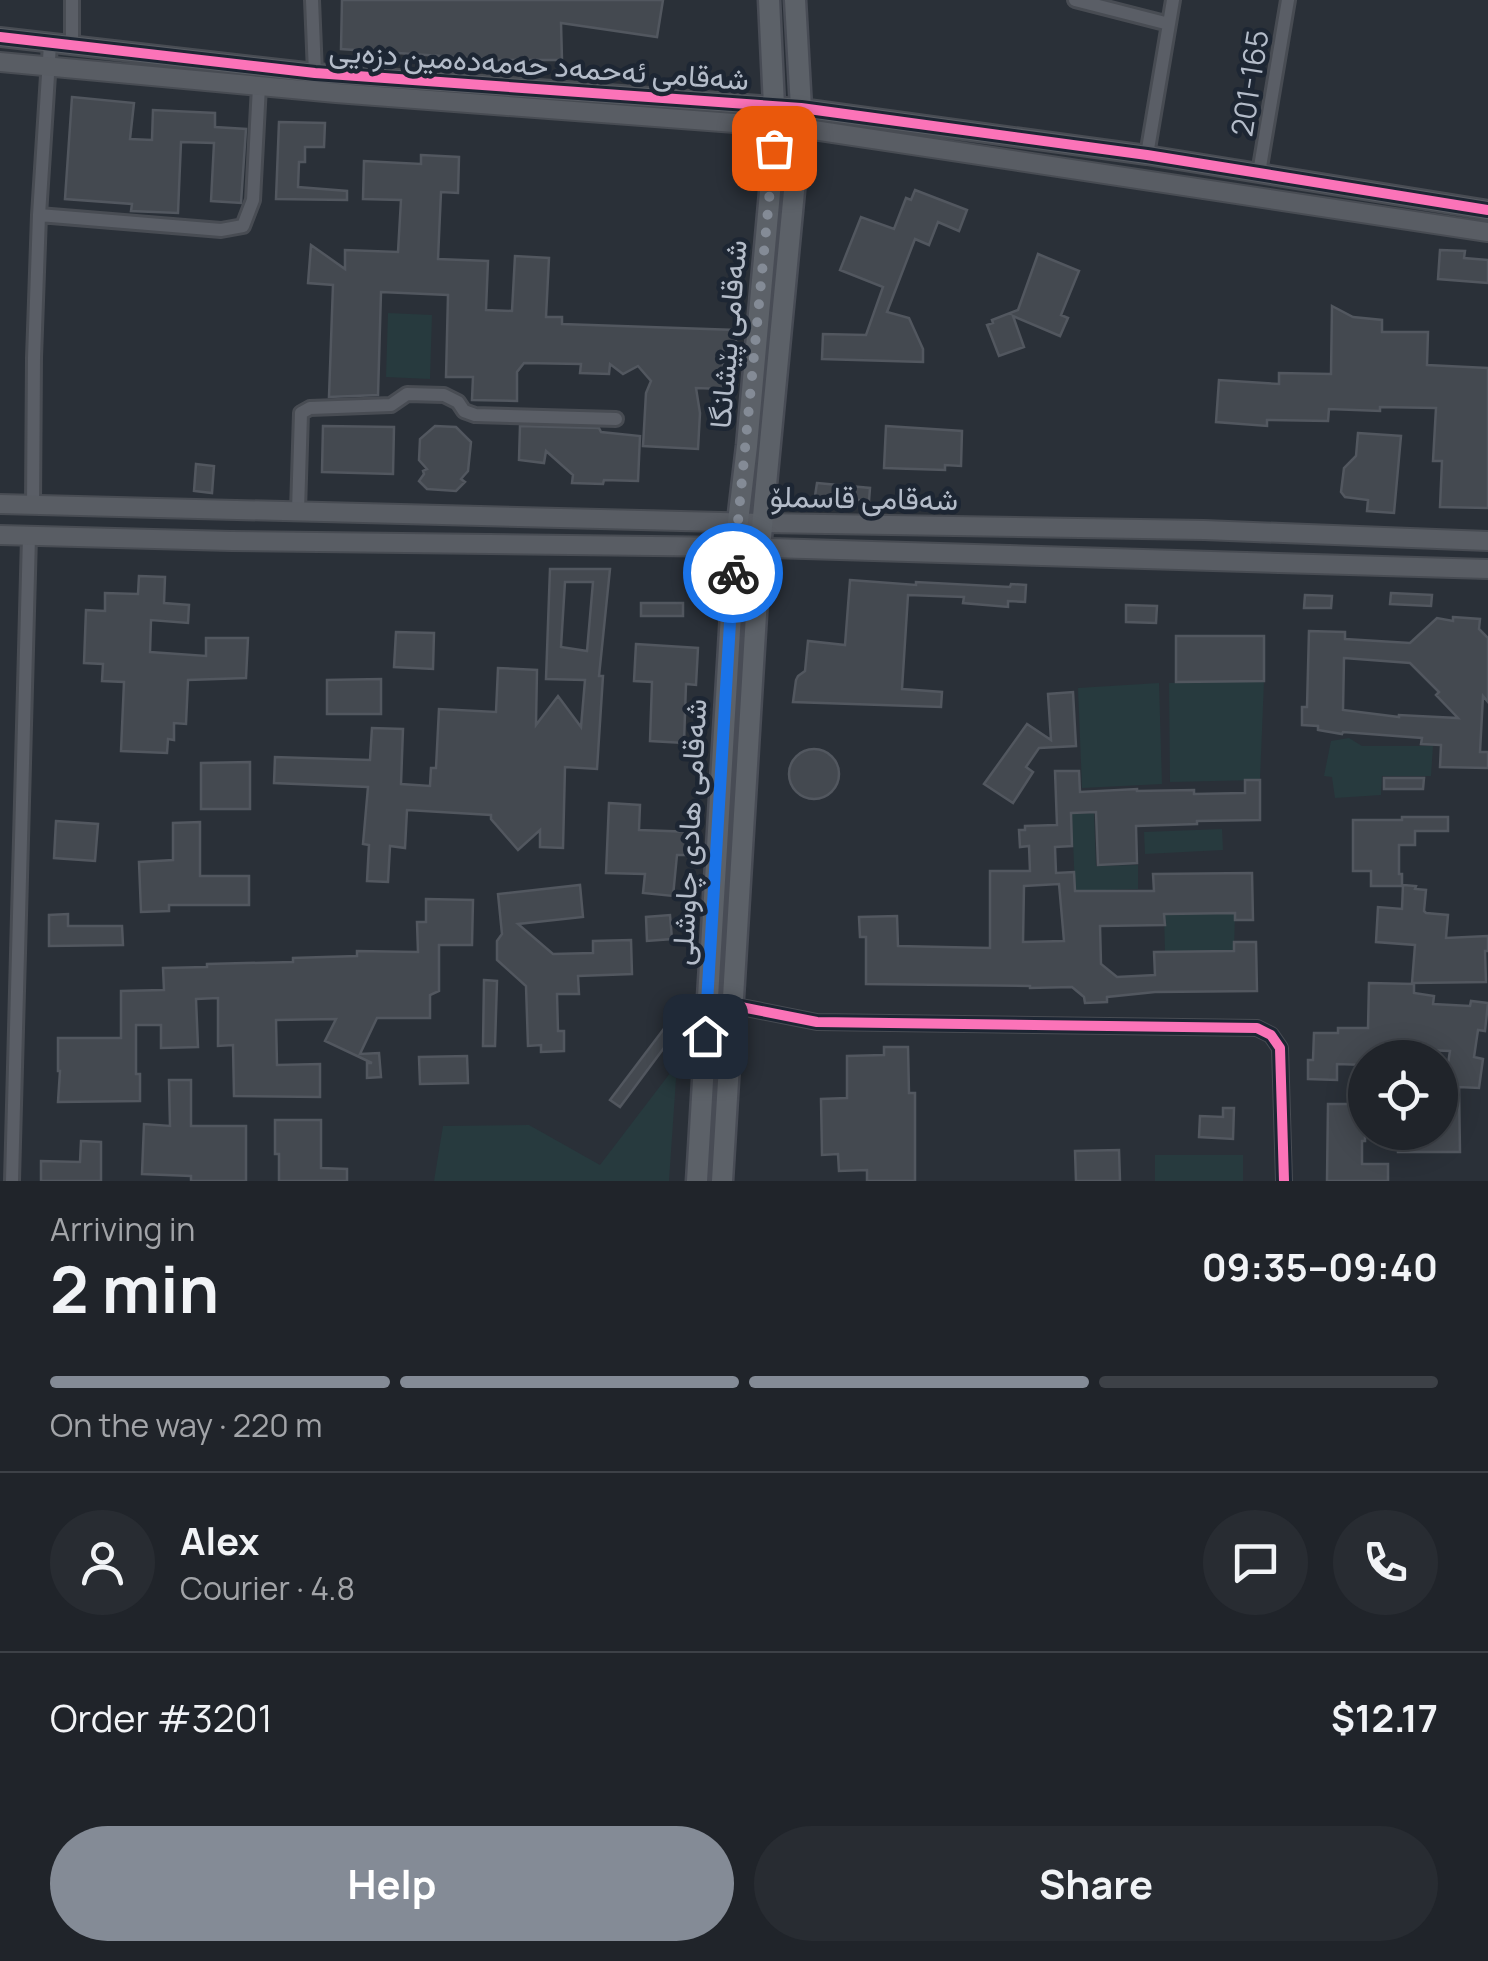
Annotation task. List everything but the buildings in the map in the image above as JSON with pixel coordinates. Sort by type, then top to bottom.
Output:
[{"type":"main road","name":"شەقامی پێشانگا","points":[[735,547],[774,148],[769,0]]},
{"type":"main road","name":"شەقامی پێشانگا","points":[[760,548],[800,128],[795,0]]},
{"type":"main road","name":"شەقامی ئەحمەد حەمەدەمین دزەیی","points":[[0,37],[315,74],[775,106],[800,128],[1488,232]]},
{"type":"main road","name":"شەقامی ئەحمەد حەمەدەمین دزەیی","points":[[0,62],[259,86],[775,106]]},
{"type":"main road","points":[[775,106],[782,96],[788,97],[798,90],[800,84]]},
{"type":"main road","name":"شەقامی ئەحمەد حەمەدەمین دزەیی","points":[[800,128],[1147,155],[1488,210]]},
{"type":"main road","points":[[774,148],[784,138],[794,140],[800,128]]},
{"type":"main road","name":"شەقامی قاسملۆ","points":[[0,504],[1204,530],[1488,541]]},
{"type":"main road","points":[[231,541],[233,510]]},
{"type":"main road","name":"شەقامی قاسملۆ","points":[[0,535],[735,547],[1488,569]]},
{"type":"main road","name":"شەقامی هادی چاوشلی","points":[[697,1181],[735,547]]},
{"type":"main road","name":"شەقامی هادی چاوشلی","points":[[722,1181],[760,548]]},
{"type":"main road","points":[[712,918],[725,922],[738,917]]},
{"type":"main road","points":[[710,954],[726,949],[736,952]]},
{"type":"street","points":[[72,0],[72,46]]},
{"type":"street","points":[[312,0],[315,74]]},
{"type":"street","points":[[1075,0],[1169,24]]},
{"type":"street","points":[[1147,155],[1173,0]]},
{"type":"street","name":"201-165","points":[[1259,173],[1288,0]]},
{"type":"street","points":[[33,505],[39,215],[50,44]]},
{"type":"street","points":[[39,215],[221,230],[243,226],[253,200],[259,86]]},
{"type":"street","points":[[298,511],[301,413],[310,408],[391,405],[406,394],[444,395],[476,416],[616,419]]},
{"type":"street","points":[[12,1176],[29,536]]},
{"type":"street","points":[[731,1005],[817,1022],[1257,1028],[1271,1035],[1280,1048],[1284,1181]]},
{"type":"green space","points":[[388,313],[432,315],[430,379],[386,377]]},
{"type":"green space","points":[[1264,681],[1260,780],[1170,782],[1169,683]]},
{"type":"green space","points":[[1159,683],[1162,784],[1082,788],[1078,688]]},
{"type":"green space","points":[[1349,738],[1362,746],[1433,746],[1431,776],[1382,776],[1381,795],[1335,798],[1332,777],[1324,776],[1331,741]]},
{"type":"green space","points":[[1094,813],[1096,866],[1138,865],[1138,889],[1075,891],[1072,814]]},
{"type":"green space","points":[[1222,829],[1223,850],[1145,854],[1144,832]]},
{"type":"green space","points":[[1235,913],[1234,951],[1165,952],[1164,914]]},
{"type":"green space","points":[[677,1064],[669,1181],[434,1181],[443,1126],[529,1125],[600,1165]]},
{"type":"green space","points":[[1155,1155],[1243,1155],[1243,1181],[1155,1181]]},
{"type":"cycle path","points":[[0,37],[315,73],[801,108],[1147,155],[1488,210]]},
{"type":"cycle path","points":[[731,1005],[817,1022],[1257,1028],[1271,1035],[1280,1048],[1284,1181]]},
{"type":"way so far","points":[[733,573],[774,148]]},
{"type":"route","points":[[705,1036],[733,573]]}]
